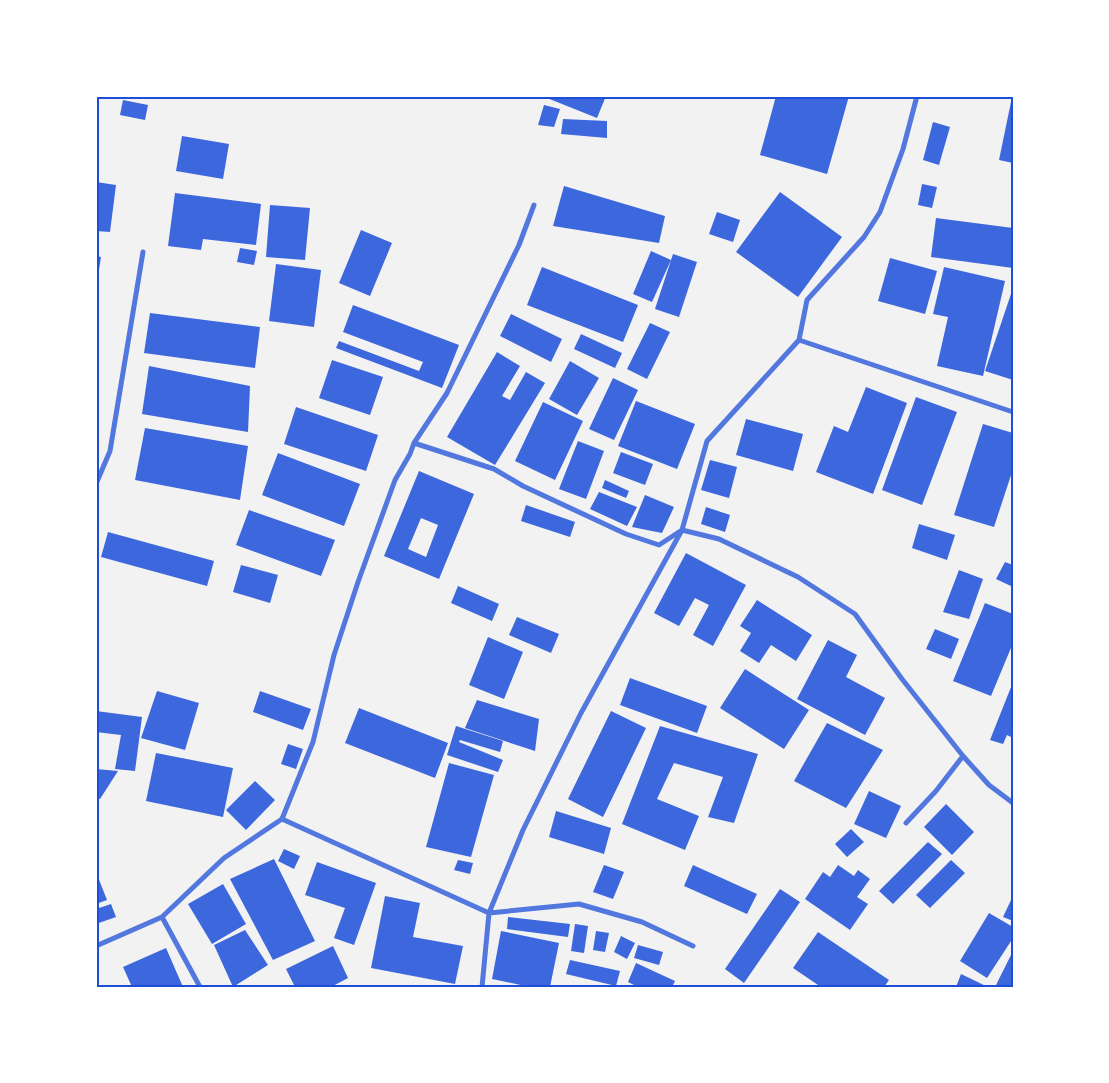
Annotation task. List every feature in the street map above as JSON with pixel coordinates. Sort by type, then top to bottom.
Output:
[{"type":"street","points":[[482,987],[489,913],[523,830],[581,713],[682,530],[707,442],[799,340],[807,300],[864,237],[880,212],[918,96]]},
{"type":"street","points":[[96,946],[162,917],[224,858],[282,819],[313,742],[334,656],[358,582],[395,480],[414,443],[446,394],[519,246],[534,205]]},
{"type":"street","points":[[96,484],[110,451],[143,252]]},
{"type":"street","points":[[799,340],[1013,412]]},
{"type":"street","points":[[414,443],[494,469],[523,486],[626,534],[659,545],[682,530],[719,540],[798,577],[855,614],[902,679],[963,756],[990,785],[1013,803]]},
{"type":"street","points":[[906,823],[936,791],[963,756]]},
{"type":"street","points":[[282,819],[489,913],[579,904],[642,922],[693,946]]},
{"type":"street","points":[[162,917],[200,987]]},
{"type":"building","points":[[542,96],[606,96],[597,118]]},
{"type":"building","points":[[776,96],[849,96],[827,174],[760,155]]},
{"type":"building","points":[[1013,97],[1013,163],[999,160]]},
{"type":"building","points":[[123,100],[148,105],[145,120],[120,115]]},
{"type":"building","points":[[544,105],[560,109],[554,127],[538,125]]},
{"type":"building","points":[[563,119],[607,121],[607,138],[561,134]]},
{"type":"building","points":[[933,122],[950,127],[939,165],[923,160]]},
{"type":"building","points":[[182,136],[229,144],[223,179],[176,171]]},
{"type":"building","points":[[96,182],[116,185],[110,232],[96,231]]},
{"type":"building","points":[[922,184],[937,187],[932,208],[918,205]]},
{"type":"building","points":[[564,186],[665,216],[659,243],[553,226]]},
{"type":"building","points":[[780,192],[842,237],[798,297],[736,252]]},
{"type":"building","points":[[175,193],[261,204],[256,245],[203,239],[201,250],[168,246]]},
{"type":"building","points":[[270,205],[310,208],[305,260],[266,257]]},
{"type":"building","points":[[717,212],[740,220],[733,242],[709,234]]},
{"type":"building","points":[[936,218],[1013,228],[1013,268],[931,257]]},
{"type":"building","points":[[361,230],[392,243],[370,296],[339,283]]},
{"type":"building","points":[[240,248],[257,251],[254,265],[237,262]]},
{"type":"building","points":[[651,251],[671,260],[652,302],[633,294]]},
{"type":"building","points":[[673,254],[697,262],[679,317],[655,309]]},
{"type":"building","points":[[96,256],[101,257],[97,282],[96,282]]},
{"type":"building","points":[[890,258],[937,271],[925,314],[878,301]]},
{"type":"building","points":[[276,264],[321,270],[314,327],[269,321]]},
{"type":"building","points":[[542,267],[638,305],[623,342],[527,305]]},
{"type":"building","points":[[944,267],[1005,281],[983,376],[937,366],[948,317],[933,314]]},
{"type":"building","points":[[1013,288],[1013,380],[985,371]]},
{"type":"building","points":[[353,305],[459,345],[442,388],[336,348],[339,341],[419,371],[423,362],[343,332]]},
{"type":"building","points":[[150,313],[260,327],[255,368],[144,353]]},
{"type":"building","points":[[511,314],[562,339],[551,362],[500,336]]},
{"type":"building","points":[[650,323],[670,332],[647,379],[627,369]]},
{"type":"building","points":[[581,334],[622,353],[615,368],[574,349]]},
{"type":"building","points":[[497,352],[520,366],[502,396],[510,400],[526,372],[545,383],[495,465],[447,437]]},
{"type":"building","points":[[332,360],[383,377],[370,415],[319,398]]},
{"type":"building","points":[[570,361],[599,378],[577,415],[549,399]]},
{"type":"building","points":[[149,366],[250,386],[248,432],[142,414]]},
{"type":"building","points":[[613,378],[638,390],[614,440],[589,429]]},
{"type":"building","points":[[866,387],[907,403],[873,494],[816,472],[834,426],[848,432]]},
{"type":"building","points":[[916,397],[957,412],[922,505],[882,490]]},
{"type":"building","points":[[636,401],[695,424],[677,469],[618,446]]},
{"type":"building","points":[[543,402],[583,421],[555,480],[515,461]]},
{"type":"building","points":[[296,407],[378,435],[366,471],[284,444]]},
{"type":"building","points":[[746,419],[803,434],[793,471],[736,455]]},
{"type":"building","points":[[983,424],[1013,433],[1013,469],[994,527],[954,515]]},
{"type":"building","points":[[145,428],[248,446],[240,500],[135,480]]},
{"type":"building","points":[[578,441],[604,451],[586,499],[559,489]]},
{"type":"building","points":[[621,452],[653,464],[645,485],[613,473]]},
{"type":"building","points":[[278,453],[360,484],[344,526],[262,495]]},
{"type":"building","points":[[710,460],[737,467],[729,498],[701,490]]},
{"type":"building","points":[[419,471],[474,494],[439,579],[384,556]],"holes":[[[421,518],[438,525],[426,557],[408,549]]]},
{"type":"building","points":[[605,480],[629,491],[626,498],[602,488]]},
{"type":"building","points":[[599,492],[637,507],[627,526],[590,509]]},
{"type":"building","points":[[645,495],[674,507],[662,533],[632,527]]},
{"type":"building","points":[[526,505],[575,522],[570,537],[521,521]]},
{"type":"building","points":[[706,507],[730,515],[725,532],[701,524]]},
{"type":"building","points":[[249,510],[335,540],[321,576],[236,545]]},
{"type":"building","points":[[919,524],[955,535],[947,560],[912,548]]},
{"type":"building","points":[[108,532],[214,561],[207,586],[101,557]]},
{"type":"building","points":[[686,553],[746,585],[713,646],[693,635],[709,605],[695,598],[679,626],[654,613]]},
{"type":"building","points":[[1005,562],[1013,565],[1013,587],[996,579]]},
{"type":"building","points":[[241,565],[278,575],[270,603],[233,592]]},
{"type":"building","points":[[959,570],[983,579],[969,619],[943,612]]},
{"type":"building","points":[[458,586],[499,604],[492,621],[451,603]]},
{"type":"building","points":[[757,600],[812,635],[796,661],[771,645],[759,663],[740,651],[751,633],[740,626]]},
{"type":"building","points":[[985,603],[1013,614],[1013,643],[991,696],[953,681]]},
{"type":"building","points":[[517,617],[559,634],[551,653],[509,635]]},
{"type":"building","points":[[935,629],[959,639],[951,659],[926,649]]},
{"type":"building","points":[[488,637],[523,652],[504,699],[469,685]]},
{"type":"building","points":[[828,640],[857,655],[846,677],[885,698],[865,735],[797,699]]},
{"type":"building","points":[[745,669],[809,710],[784,749],[720,708]]},
{"type":"building","points":[[630,678],[707,706],[697,733],[620,705]]},
{"type":"building","points":[[1013,682],[1013,738],[1007,735],[1003,744],[990,740]]},
{"type":"building","points":[[157,691],[199,703],[185,750],[141,738]]},
{"type":"building","points":[[260,691],[311,709],[303,730],[253,712]]},
{"type":"building","points":[[477,700],[539,719],[535,751],[465,728]]},
{"type":"building","points":[[359,708],[448,743],[435,778],[345,743]]},
{"type":"building","points":[[96,711],[142,717],[135,771],[115,769],[121,735],[96,732]]},
{"type":"building","points":[[611,711],[646,728],[603,817],[568,799]]},
{"type":"building","points":[[827,723],[883,750],[846,808],[794,781]]},
{"type":"building","points":[[456,726],[503,741],[500,752],[460,740],[459,742],[503,760],[498,772],[447,755]]},
{"type":"building","points":[[660,726],[758,754],[734,823],[708,817],[723,777],[674,763],[657,799],[699,816],[685,850],[622,824]]},
{"type":"building","points":[[288,744],[303,749],[296,769],[281,764]]},
{"type":"building","points":[[156,753],[233,768],[223,817],[146,801]]},
{"type":"building","points":[[449,763],[494,775],[471,857],[426,847]]},
{"type":"building","points":[[96,769],[118,771],[100,799],[96,798]]},
{"type":"building","points":[[255,781],[275,800],[246,830],[226,810]]},
{"type":"building","points":[[869,791],[901,806],[886,838],[854,824]]},
{"type":"building","points":[[946,804],[974,832],[952,855],[924,827]]},
{"type":"building","points":[[556,811],[611,828],[604,854],[549,837]]},
{"type":"building","points":[[851,829],[864,842],[847,857],[835,844]]},
{"type":"building","points":[[928,842],[942,854],[893,904],[879,891]]},
{"type":"building","points":[[284,849],[300,856],[294,869],[278,861]]},
{"type":"building","points":[[274,859],[315,941],[273,960],[230,879]]},
{"type":"building","points":[[458,860],[473,863],[470,874],[454,870]]},
{"type":"building","points":[[951,860],[965,873],[930,908],[916,895]]},
{"type":"building","points":[[317,862],[376,883],[354,945],[334,938],[345,908],[305,895]]},
{"type":"building","points":[[604,865],[624,872],[613,899],[593,892]]},
{"type":"building","points":[[693,865],[757,894],[747,914],[684,886]]},
{"type":"building","points":[[838,865],[854,876],[858,870],[870,879],[857,897],[868,904],[850,930],[805,899],[823,872],[830,877]]},
{"type":"building","points":[[96,872],[107,900],[96,904]]},
{"type":"building","points":[[223,884],[246,924],[212,944],[188,904]]},
{"type":"building","points":[[780,889],[800,902],[744,983],[725,969]]},
{"type":"building","points":[[385,896],[420,903],[413,937],[463,946],[455,984],[371,968]]},
{"type":"building","points":[[1011,900],[1013,901],[1013,921],[1003,917]]},
{"type":"building","points":[[111,904],[116,917],[96,924],[96,909]]},
{"type":"building","points":[[989,913],[1013,927],[1013,938],[987,978],[960,961]]},
{"type":"building","points":[[508,917],[570,924],[568,937],[507,929]]},
{"type":"building","points":[[575,924],[588,926],[584,953],[571,951]]},
{"type":"building","points":[[245,930],[268,965],[233,987],[214,945]]},
{"type":"building","points":[[501,931],[559,943],[550,987],[530,987],[492,979]]},
{"type":"building","points":[[596,931],[609,933],[605,952],[593,950]]},
{"type":"building","points":[[818,932],[889,980],[884,987],[821,987],[793,968]]},
{"type":"building","points":[[621,936],[635,943],[627,959],[614,952]]},
{"type":"building","points":[[638,945],[663,952],[659,965],[634,958]]},
{"type":"building","points":[[333,946],[348,978],[331,987],[295,987],[286,969]]},
{"type":"building","points":[[166,948],[183,987],[132,987],[123,967]]},
{"type":"building","points":[[1013,951],[1013,987],[995,987]]},
{"type":"building","points":[[570,960],[620,971],[616,986],[566,974]]},
{"type":"building","points":[[636,963],[675,981],[672,987],[638,987],[628,982]]},
{"type":"building","points":[[961,974],[988,987],[956,987]]}]
